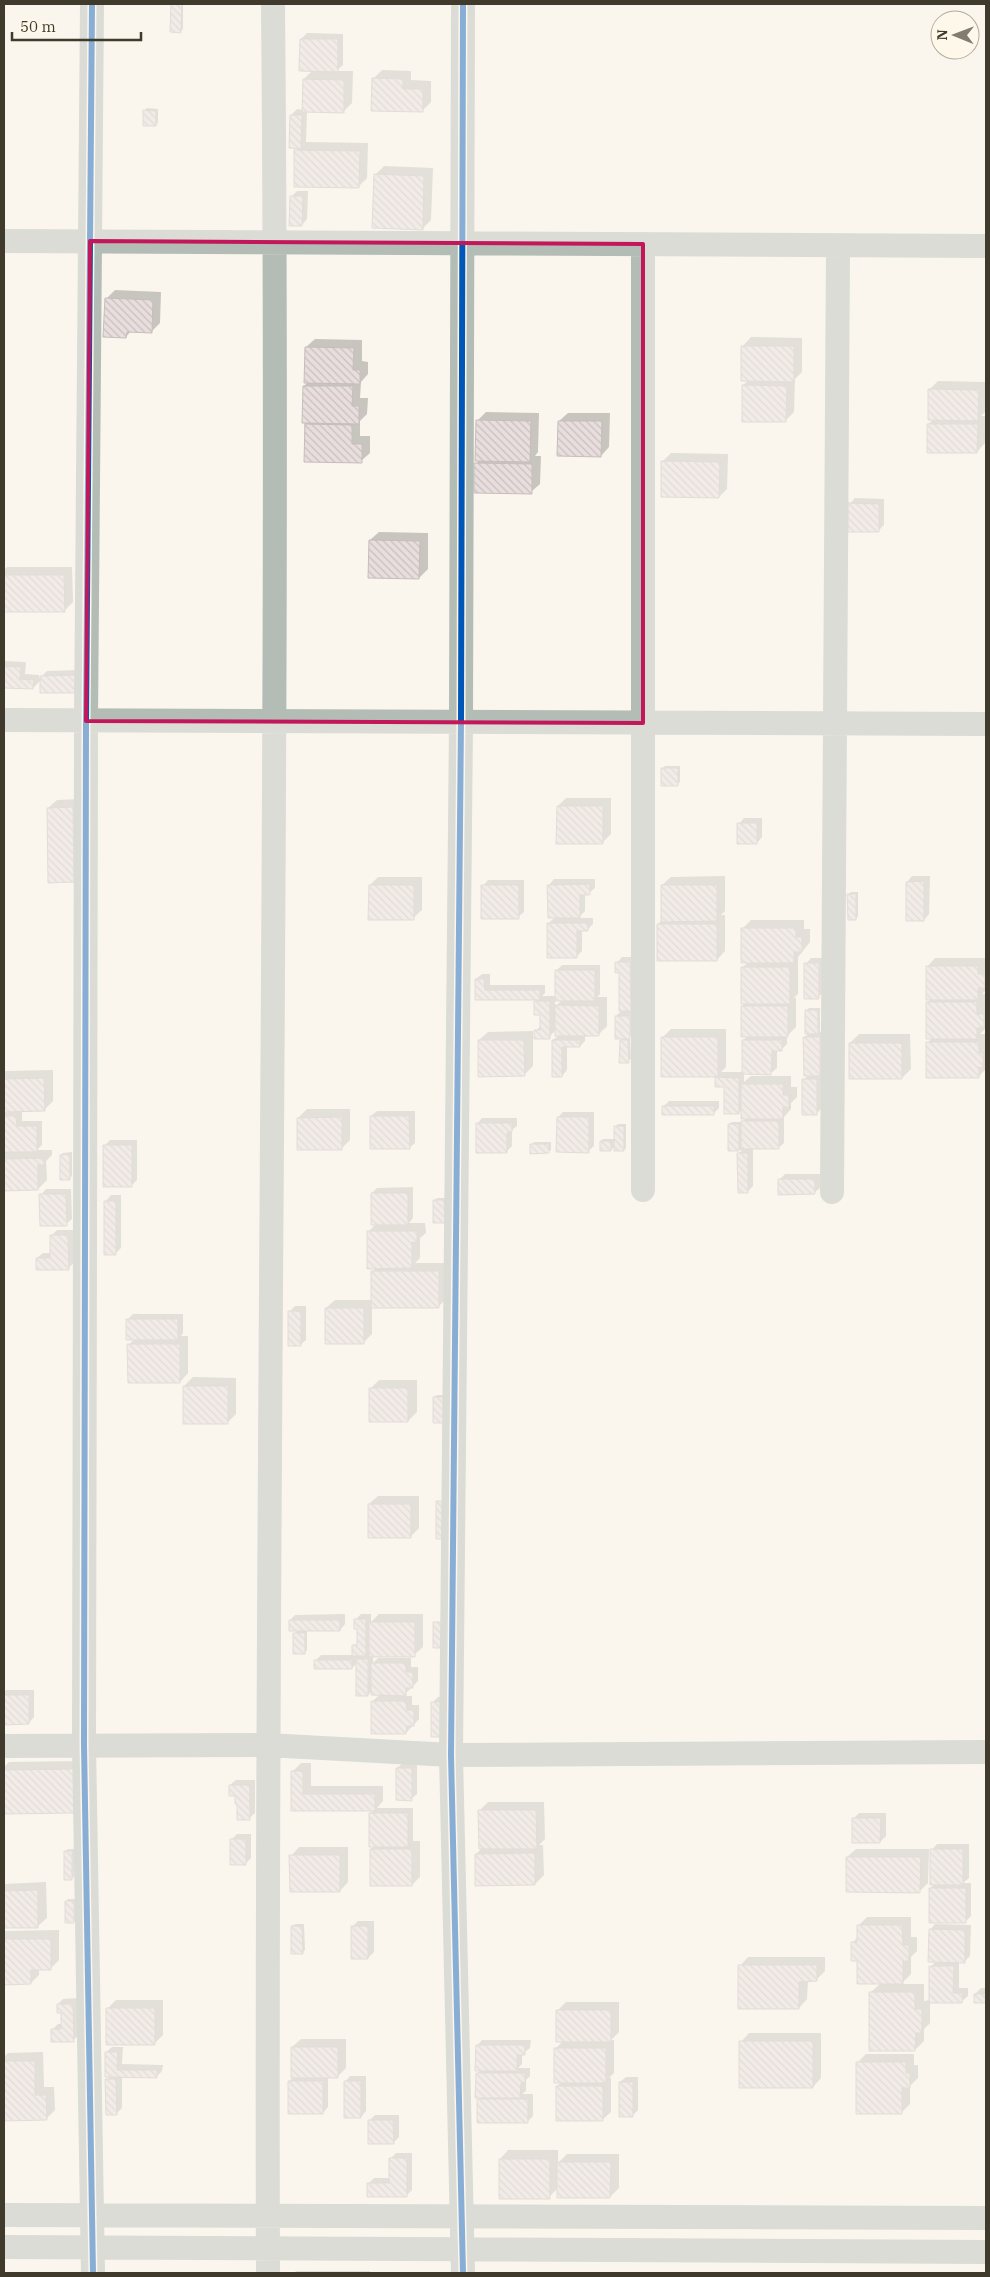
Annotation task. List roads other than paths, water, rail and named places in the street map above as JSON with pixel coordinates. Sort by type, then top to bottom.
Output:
[{"type":"street","points":[[92,4],[86,720],[84,1744],[93,2273]]},
{"type":"street","points":[[268,2273],[267,1745],[275,721],[273,4]]},
{"type":"street","points":[[463,4],[460,722],[451,1755],[464,2249],[463,2273]]},
{"type":"street","points":[[4,241],[986,246]]},
{"type":"street","points":[[643,244],[643,1190]]},
{"type":"street","points":[[832,1192],[838,246]]},
{"type":"street","points":[[4,720],[986,724]]},
{"type":"street","points":[[4,1746],[84,1744],[267,1745],[451,1755],[986,1752]]},
{"type":"street","points":[[4,2215],[986,2218]]},
{"type":"street","points":[[4,2247],[986,2252]]}]
